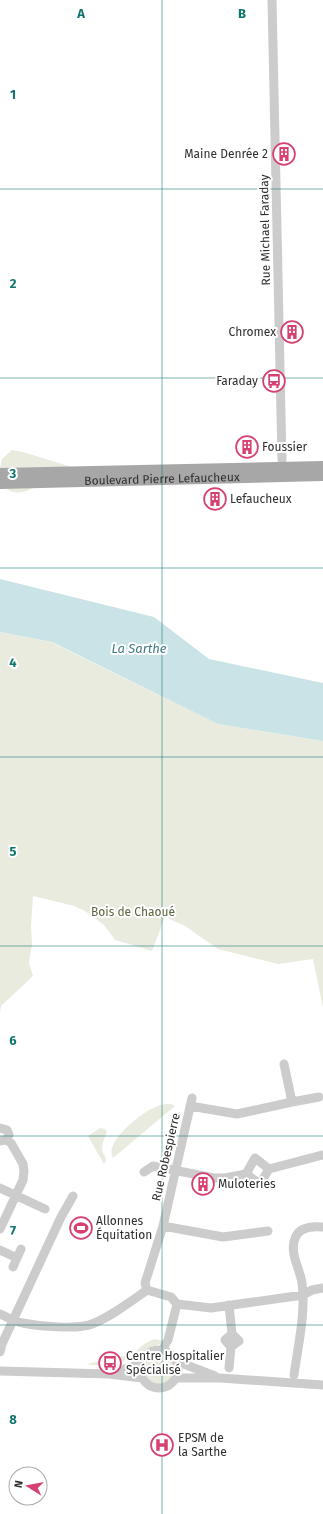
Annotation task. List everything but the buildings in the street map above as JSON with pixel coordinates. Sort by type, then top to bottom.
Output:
[{"type":"main road","name":"Boulevard Pierre Lefaucheux","points":[[0,474],[323,467]]},
{"type":"main road","name":"Boulevard Pierre Lefaucheux","points":[[0,483],[323,475]]},
{"type":"street","name":"Rue Michael Faraday","points":[[272,0],[282,460]]},
{"type":"street","points":[[284,1064],[292,1102],[319,1097]]},
{"type":"street","name":"Rue Robespierre","points":[[147,1290],[146,1283],[163,1226],[191,1102],[237,1114],[292,1102]]},
{"type":"street","points":[[0,1128],[5,1128],[9,1135],[3,1141]]},
{"type":"street","points":[[0,1229],[23,1180],[24,1171],[23,1164],[11,1143],[3,1141]]},
{"type":"street","points":[[144,1172],[153,1166],[214,1178],[225,1178],[246,1174],[260,1184],[269,1169],[322,1155]]},
{"type":"street","points":[[246,1174],[255,1158],[269,1169]]},
{"type":"street","points":[[0,1188],[45,1209]]},
{"type":"street","points":[[0,1352],[2,1344],[61,1217],[73,1196]]},
{"type":"street","points":[[163,1226],[223,1237],[268,1231]]},
{"type":"street","points":[[294,1375],[303,1306],[302,1282],[293,1251],[295,1240],[298,1233],[305,1228],[323,1227]]},
{"type":"street","points":[[0,1250],[17,1258]]},
{"type":"street","points":[[0,1314],[21,1323],[73,1328],[87,1326],[114,1312],[147,1290],[171,1297],[177,1304],[211,1308],[303,1295],[312,1290],[323,1288]]},
{"type":"street","points":[[162,1350],[168,1340],[177,1304]]},
{"type":"street","points":[[228,1305],[232,1334],[226,1340],[231,1347],[229,1368]]},
{"type":"street","points":[[162,1350],[169,1353],[176,1361],[178,1369],[176,1378],[170,1385],[164,1388],[149,1385],[142,1378],[140,1369],[141,1364],[150,1352],[162,1350]]},
{"type":"street","points":[[176,1361],[220,1378]]},
{"type":"street","points":[[109,1374],[141,1364]]},
{"type":"street","points":[[0,1372],[109,1374],[142,1378]]},
{"type":"street","points":[[176,1378],[220,1378],[323,1385]]},
{"type":"green space","points":[[12,450],[88,472],[0,468],[2,459]]},
{"type":"green space","points":[[44,482],[30,490],[20,492],[10,491],[5,488]]},
{"type":"green space","name":"Bois de Chaoué","points":[[0,632],[51,642],[218,724],[323,741],[323,1008],[313,959],[278,964],[218,949],[185,926],[165,917],[152,951],[115,940],[104,925],[85,911],[74,906],[33,896],[31,926],[32,945],[29,963],[33,976],[1,1006],[0,1013]]},
{"type":"green space","points":[[171,1104],[175,1106],[113,1158],[112,1151],[114,1143],[127,1127],[144,1113],[161,1105]]},
{"type":"green space","points":[[100,1128],[105,1129],[107,1132],[102,1147],[102,1151],[106,1158],[104,1164],[88,1136]]},
{"type":"green space","points":[[155,1339],[163,1341],[160,1344],[146,1350],[136,1358],[131,1359],[141,1346]]},
{"type":"green space","points":[[159,1354],[165,1355],[173,1363],[173,1375],[165,1383],[159,1384],[153,1383],[145,1375],[144,1369],[145,1363],[153,1355]]},
{"type":"green space","points":[[129,1355],[130,1357],[126,1360],[115,1364],[87,1364]]},
{"type":"water","name":"La Sarthe","points":[[0,579],[154,617],[209,659],[323,683],[323,741],[218,724],[52,642],[0,632]]},
{"type":"place","name":"Maine Denrée 2","points":[[284,154]]},
{"type":"place","name":"Chromex","points":[[292,332]]},
{"type":"place","name":"Faraday","points":[[274,381]]},
{"type":"place","name":"Foussier","points":[[247,447]]},
{"type":"place","name":"Lefaucheux","points":[[215,499]]},
{"type":"place","name":"Muloteries","points":[[203,1184]]},
{"type":"place","name":"Allonnes Équitation","points":[[81,1228]]},
{"type":"place","name":"Centre Hospitalier Spécialisé","points":[[110,1363]]},
{"type":"place","name":"EPSM de la Sarthe","points":[[162,1445]]}]
